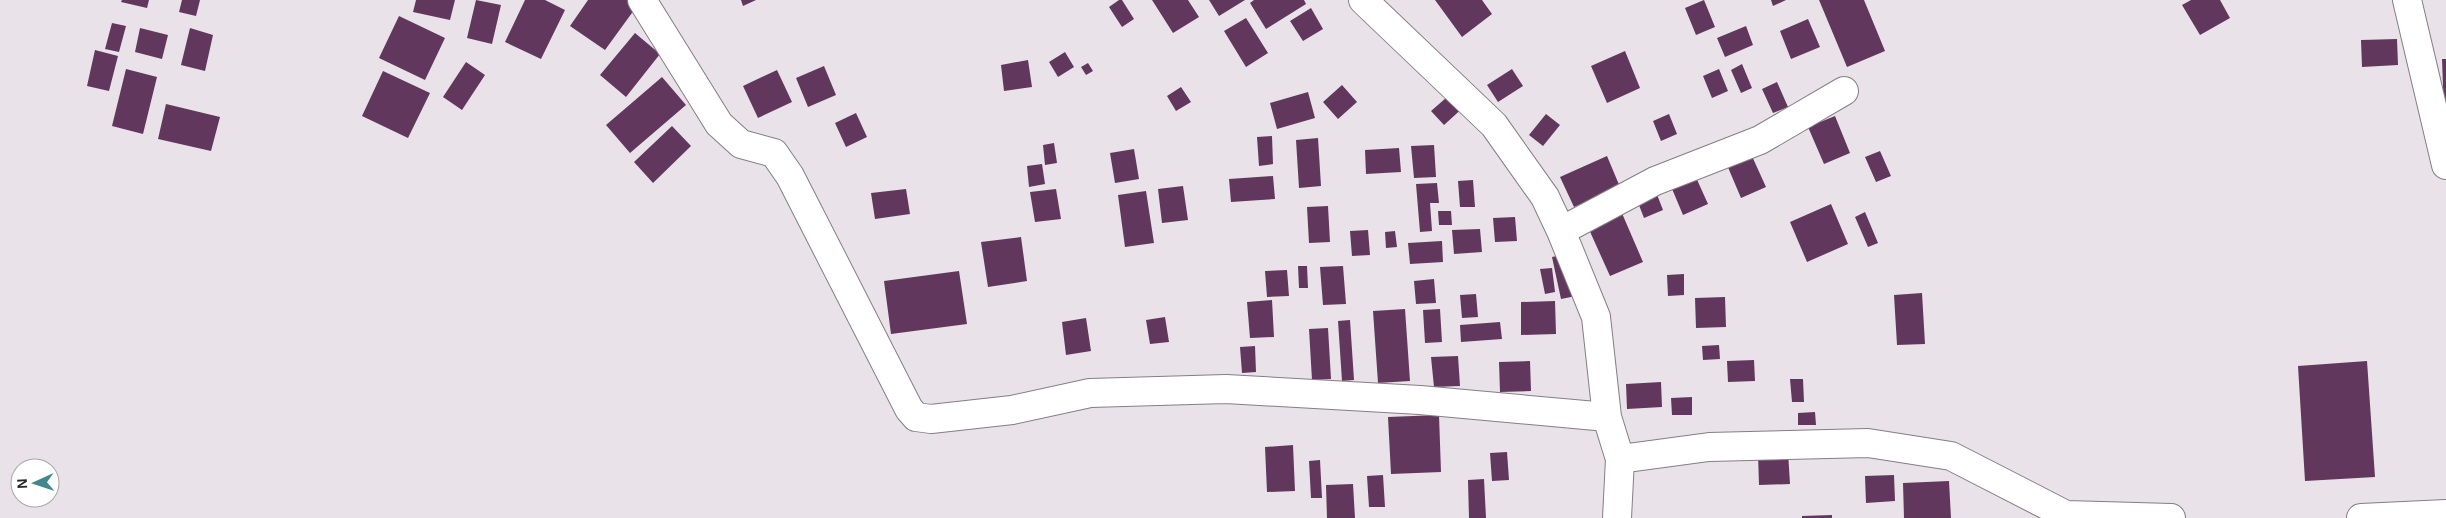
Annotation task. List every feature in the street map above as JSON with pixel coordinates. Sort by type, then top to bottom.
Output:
[{"type":"street","points":[[642,0],[719,124],[741,144],[774,153],[790,176],[909,408],[916,417],[931,419],[1012,410],[1090,394],[1226,389],[1420,400],[1607,417]]},
{"type":"street","points":[[1363,0],[1494,125],[1545,197],[1562,231],[1596,317],[1607,417],[1620,460],[1618,518]]},
{"type":"street","points":[[2407,0],[2426,72],[2446,165]]},
{"type":"street","points":[[1562,231],[1655,181],[1760,140],[1844,91]]},
{"type":"street","points":[[1620,460],[1709,447],[1868,442],[1951,456],[2066,515],[2171,518]]},
{"type":"street","points":[[2361,518],[2446,514]]},
{"type":"building","points":[[122,0],[149,0],[147,8],[121,2]]},
{"type":"building","points":[[182,0],[200,0],[196,16],[179,12]]},
{"type":"building","points":[[416,0],[455,0],[450,20],[413,12]]},
{"type":"building","points":[[476,0],[501,5],[492,44],[467,38]]},
{"type":"building","points":[[525,0],[545,0],[565,10],[541,59],[505,42]]},
{"type":"building","points":[[588,0],[629,0],[637,6],[605,50],[570,26]]},
{"type":"building","points":[[741,0],[756,0],[743,6]]},
{"type":"building","points":[[1122,0],[1134,19],[1122,27],[1109,7]]},
{"type":"building","points":[[1152,0],[1188,0],[1199,17],[1173,33]]},
{"type":"building","points":[[1209,0],[1245,0],[1219,16]]},
{"type":"building","points":[[1254,0],[1304,0],[1306,4],[1266,29],[1250,3]]},
{"type":"building","points":[[1435,0],[1482,0],[1492,14],[1462,37]]},
{"type":"building","points":[[1704,0],[1715,27],[1696,35],[1685,8]]},
{"type":"building","points":[[1771,0],[1786,0],[1773,6]]},
{"type":"building","points":[[1819,0],[1864,0],[1885,51],[1847,67]]},
{"type":"building","points":[[2191,0],[2220,0],[2230,18],[2200,35],[2182,5]]},
{"type":"building","points":[[1311,8],[1323,29],[1303,41],[1290,21]]},
{"type":"building","points":[[399,16],[445,38],[425,80],[379,58]]},
{"type":"building","points":[[1246,18],[1268,53],[1246,67],[1224,31]]},
{"type":"building","points":[[1808,19],[1820,47],[1791,59],[1780,31]]},
{"type":"building","points":[[112,23],[126,26],[119,52],[105,49]]},
{"type":"building","points":[[1746,26],[1753,45],[1725,57],[1717,38]]},
{"type":"building","points":[[140,28],[168,35],[162,59],[135,52]]},
{"type":"building","points":[[190,28],[213,35],[205,71],[181,65]]},
{"type":"building","points":[[635,33],[660,54],[626,97],[600,75]]},
{"type":"building","points":[[2397,39],[2398,65],[2362,67],[2361,40]]},
{"type":"building","points":[[95,50],[118,56],[109,91],[87,86]]},
{"type":"building","points":[[1625,51],[1640,88],[1607,103],[1591,66]]},
{"type":"building","points":[[1065,52],[1074,67],[1058,77],[1049,62]]},
{"type":"building","points":[[2442,59],[2446,59],[2446,113],[2444,113]]},
{"type":"building","points":[[1028,60],[1032,87],[1004,91],[1001,65]]},
{"type":"building","points":[[466,62],[485,75],[462,110],[443,97]]},
{"type":"building","points":[[1088,63],[1093,71],[1086,75],[1081,67]]},
{"type":"building","points":[[1742,64],[1752,88],[1741,93],[1731,70]]},
{"type":"building","points":[[824,66],[836,95],[808,107],[796,78]]},
{"type":"building","points":[[126,69],[157,77],[143,134],[112,126]]},
{"type":"building","points":[[1512,69],[1523,86],[1498,102],[1487,85]]},
{"type":"building","points":[[1719,69],[1728,91],[1712,98],[1703,76]]},
{"type":"building","points":[[777,70],[792,102],[758,118],[743,86]]},
{"type":"building","points":[[383,71],[430,93],[408,138],[362,116]]},
{"type":"building","points":[[662,77],[686,105],[630,153],[606,125]]},
{"type":"building","points":[[1777,82],[1788,107],[1773,113],[1762,89]]},
{"type":"building","points":[[1342,85],[1357,102],[1338,119],[1323,102]]},
{"type":"building","points":[[1181,87],[1191,102],[1176,111],[1167,96]]},
{"type":"building","points":[[1454,91],[1466,105],[1444,125],[1431,111]]},
{"type":"building","points":[[1308,92],[1315,118],[1277,129],[1270,103]]},
{"type":"building","points":[[166,104],[220,117],[211,151],[158,139]]},
{"type":"building","points":[[856,113],[867,137],[846,147],[835,123]]},
{"type":"building","points":[[1546,114],[1560,125],[1543,146],[1529,135]]},
{"type":"building","points":[[1669,114],[1677,134],[1661,141],[1653,121]]},
{"type":"building","points":[[1835,116],[1850,153],[1824,164],[1808,127]]},
{"type":"building","points":[[672,126],[691,146],[653,183],[634,162]]},
{"type":"building","points":[[1272,136],[1273,164],[1259,166],[1257,137]]},
{"type":"building","points":[[1318,138],[1321,186],[1299,188],[1296,140]]},
{"type":"building","points":[[1054,143],[1057,163],[1045,165],[1043,145]]},
{"type":"building","points":[[1434,145],[1436,177],[1414,178],[1411,146]]},
{"type":"building","points":[[1399,148],[1401,172],[1366,174],[1365,150]]},
{"type":"building","points":[[1134,149],[1139,179],[1115,183],[1110,153]]},
{"type":"building","points":[[1880,151],[1891,176],[1876,182],[1865,157]]},
{"type":"building","points":[[1751,154],[1766,187],[1741,198],[1727,165]]},
{"type":"building","points":[[1607,156],[1620,187],[1574,207],[1560,177]]},
{"type":"building","points":[[1042,164],[1045,184],[1029,187],[1027,166]]},
{"type":"building","points":[[1694,173],[1708,204],[1683,215],[1670,184]]},
{"type":"building","points":[[1273,176],[1275,199],[1231,202],[1229,179]]},
{"type":"building","points":[[1473,180],[1475,207],[1460,207],[1458,181]]},
{"type":"building","points":[[1437,183],[1439,203],[1430,203],[1432,231],[1420,232],[1416,184]]},
{"type":"building","points":[[1183,186],[1188,220],[1162,223],[1158,189]]},
{"type":"building","points":[[906,189],[910,214],[875,219],[871,193]]},
{"type":"building","points":[[1056,189],[1061,219],[1035,222],[1030,192]]},
{"type":"building","points":[[1146,191],[1154,243],[1125,247],[1118,195]]},
{"type":"building","points":[[1656,192],[1663,210],[1644,218],[1637,200]]},
{"type":"building","points":[[1831,204],[1848,244],[1807,262],[1790,222]]},
{"type":"building","points":[[1328,206],[1330,242],[1309,243],[1307,207]]},
{"type":"building","points":[[1438,211],[1451,211],[1452,225],[1439,225]]},
{"type":"building","points":[[1621,211],[1643,262],[1610,276],[1587,225]]},
{"type":"building","points":[[1865,212],[1878,243],[1868,247],[1855,217]]},
{"type":"building","points":[[1515,217],[1517,241],[1495,242],[1493,218]]},
{"type":"building","points":[[1480,229],[1482,252],[1454,254],[1452,230]]},
{"type":"building","points":[[1368,230],[1370,255],[1352,256],[1350,231]]},
{"type":"building","points":[[1395,231],[1397,247],[1386,248],[1385,232]]},
{"type":"building","points":[[1021,237],[1027,281],[988,287],[981,242]]},
{"type":"building","points":[[1442,241],[1443,262],[1410,264],[1408,243]]},
{"type":"building","points":[[1567,254],[1576,296],[1561,299],[1552,257]]},
{"type":"building","points":[[1298,266],[1307,266],[1308,288],[1299,288]]},
{"type":"building","points":[[1343,266],[1346,304],[1323,305],[1320,267]]},
{"type":"building","points":[[1552,268],[1555,292],[1545,294],[1540,269]]},
{"type":"building","points":[[1287,270],[1289,296],[1267,297],[1265,271]]},
{"type":"building","points":[[959,271],[967,324],[891,334],[884,281]]},
{"type":"building","points":[[1684,274],[1684,295],[1668,296],[1667,275]]},
{"type":"building","points":[[1434,279],[1436,303],[1416,304],[1414,281]]},
{"type":"building","points":[[1922,293],[1925,344],[1897,345],[1894,295]]},
{"type":"building","points":[[1476,294],[1478,317],[1462,318],[1460,295]]},
{"type":"building","points":[[1725,297],[1726,327],[1696,328],[1695,298]]},
{"type":"building","points":[[1272,300],[1274,337],[1250,338],[1247,302]]},
{"type":"building","points":[[1555,301],[1556,334],[1521,335],[1521,302]]},
{"type":"building","points":[[1405,309],[1410,381],[1378,383],[1373,311]]},
{"type":"building","points":[[1440,309],[1442,342],[1425,343],[1423,310]]},
{"type":"building","points":[[1165,317],[1169,342],[1150,344],[1146,320]]},
{"type":"building","points":[[1086,318],[1091,351],[1066,355],[1062,322]]},
{"type":"building","points":[[1350,320],[1354,380],[1342,381],[1338,321]]},
{"type":"building","points":[[1500,322],[1502,339],[1461,342],[1460,325]]},
{"type":"building","points":[[1328,328],[1331,379],[1312,380],[1309,329]]},
{"type":"building","points":[[1719,345],[1720,359],[1703,360],[1702,346]]},
{"type":"building","points":[[1255,346],[1256,372],[1242,373],[1240,347]]},
{"type":"building","points":[[1458,356],[1460,386],[1434,387],[1431,357]]},
{"type":"building","points":[[1754,360],[1755,381],[1728,382],[1727,361]]},
{"type":"building","points":[[1530,361],[1531,391],[1500,392],[1499,362]]},
{"type":"building","points":[[2367,361],[2375,477],[2305,481],[2298,366]]},
{"type":"building","points":[[1790,379],[1803,379],[1804,402],[1792,402]]},
{"type":"building","points":[[1661,382],[1662,407],[1627,409],[1626,384]]},
{"type":"building","points":[[1692,397],[1692,415],[1672,415],[1671,398]]},
{"type":"building","points":[[1815,412],[1816,425],[1798,425],[1798,413]]},
{"type":"building","points":[[1439,415],[1441,472],[1391,474],[1388,417]]},
{"type":"building","points":[[1293,445],[1295,491],[1267,492],[1265,447]]},
{"type":"building","points":[[1507,452],[1509,480],[1492,481],[1490,453]]},
{"type":"building","points":[[1788,452],[1790,484],[1759,485],[1758,453]]},
{"type":"building","points":[[1320,460],[1322,498],[1311,498],[1309,461]]},
{"type":"building","points":[[1383,475],[1385,507],[1369,507],[1367,476]]},
{"type":"building","points":[[1894,475],[1895,501],[1866,503],[1865,476]]},
{"type":"building","points":[[1484,479],[1486,518],[1469,518],[1468,480]]},
{"type":"building","points":[[1949,481],[1951,518],[1904,518],[1903,483]]},
{"type":"building","points":[[1353,484],[1355,518],[1327,518],[1326,485]]},
{"type":"building","points":[[1832,515],[1832,518],[1802,518],[1802,516]]}]
